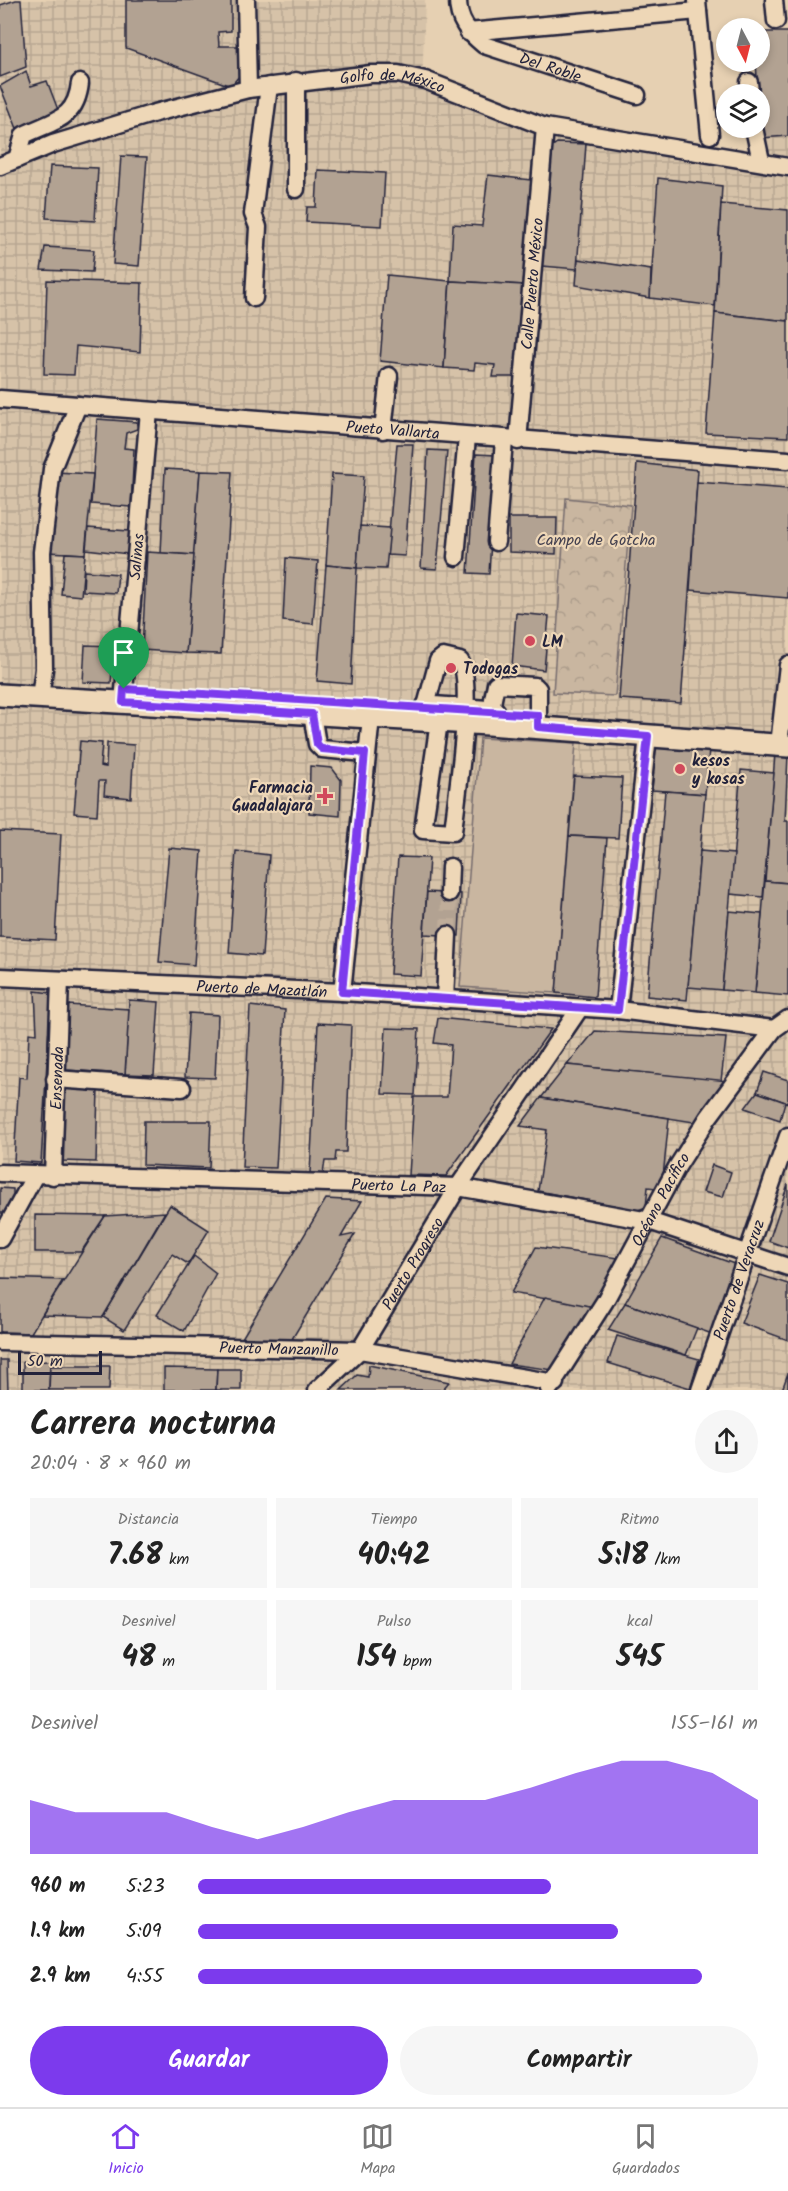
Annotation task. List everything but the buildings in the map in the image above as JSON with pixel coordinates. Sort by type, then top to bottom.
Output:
[{"type":"main road","points":[[0,682],[41,690],[784,739]]},
{"type":"main road","points":[[0,695],[41,690]]},
{"type":"main road","points":[[124,696],[371,718],[429,716]]},
{"type":"main road","points":[[538,721],[648,736],[784,739]]},
{"type":"street","points":[[246,0],[248,89]]},
{"type":"street","points":[[458,0],[461,21],[468,32],[697,5],[710,135]]},
{"type":"street","points":[[774,0],[776,21]]},
{"type":"street","name":"Del Roble","points":[[468,32],[484,45],[637,95]]},
{"type":"street","name":"Golfo de México","points":[[0,166],[53,144],[155,113],[248,89],[296,81],[398,74],[425,80],[545,127],[788,167]]},
{"type":"street","points":[[296,81],[296,189]]},
{"type":"street","points":[[16,159],[24,135],[72,111],[78,101],[80,83]]},
{"type":"street","points":[[254,298],[258,227],[253,214],[269,86]]},
{"type":"street","name":"Calle Puerto México","points":[[496,542],[511,440],[545,127]]},
{"type":"street","points":[[756,138],[761,162]]},
{"type":"street","points":[[383,430],[389,376]]},
{"type":"street","name":"Pueto Vallarta","points":[[0,399],[467,437],[788,460]]},
{"type":"street","points":[[41,690],[42,552],[52,469],[78,405]]},
{"type":"street","name":"Salinas","points":[[124,696],[149,411]]},
{"type":"street","points":[[456,557],[467,437]]},
{"type":"street","points":[[443,657],[452,657],[460,661],[466,675],[464,717],[453,832],[423,830],[429,716],[438,661],[443,657]]},
{"type":"street","points":[[784,739],[788,666]]},
{"type":"street","points":[[489,718],[496,684],[503,682],[535,686],[538,689],[538,721]]},
{"type":"street","points":[[312,714],[317,744],[322,749],[365,753]]},
{"type":"street","points":[[342,992],[365,753],[371,718]]},
{"type":"street","points":[[618,1010],[648,736]]},
{"type":"street","points":[[449,893],[450,867]]},
{"type":"street","points":[[445,1000],[448,935]]},
{"type":"street","name":"Puerto de Mazatlán","points":[[0,976],[342,992],[618,1010],[774,1029]]},
{"type":"street","name":"Ensenada","points":[[52,1176],[60,980]]},
{"type":"street","name":"Puerto Progreso","points":[[317,1390],[360,1350],[458,1187],[580,1008]]},
{"type":"street","name":"Océano Pacífico","points":[[552,1387],[650,1221],[677,1167],[708,1118],[774,1029],[788,1019]]},
{"type":"street","points":[[55,1079],[182,1088]]},
{"type":"street","name":"Puerto de Veracruz","points":[[700,1390],[787,1145]]},
{"type":"street","name":"Puerto La Paz","points":[[0,1173],[458,1187],[650,1221],[788,1267]]},
{"type":"street","points":[[0,1239],[34,1175]]},
{"type":"street","name":"Puerto Manzanillo","points":[[0,1342],[360,1350],[552,1387]]},
{"type":"shaded area","points":[[0,0],[425,0],[422,88],[525,126],[750,157],[748,138],[770,138],[770,84],[743,84],[742,72],[770,72],[770,32],[788,32],[788,1390],[0,1390]]},
{"type":"green space","name":"Campo de Gotcha","points":[[566,498],[631,505],[615,696],[553,693]]},
{"type":"green space","points":[[480,738],[576,743],[556,993],[460,987]]},
{"type":"tunnel","points":[[448,935],[449,893]]},
{"type":"place","name":"LM","points":[[530,641]]},
{"type":"place","name":"Todogas","points":[[451,668]]},
{"type":"place","name":"kesos y kosas","points":[[680,769]]},
{"type":"place","name":"Farmacia Guadalajara","points":[[325,796]]},
{"type":"route","points":[[124,689],[538,715],[538,727],[648,736],[618,1010],[342,992],[365,753],[322,749],[317,744],[312,714],[123,702],[124,689]]}]
